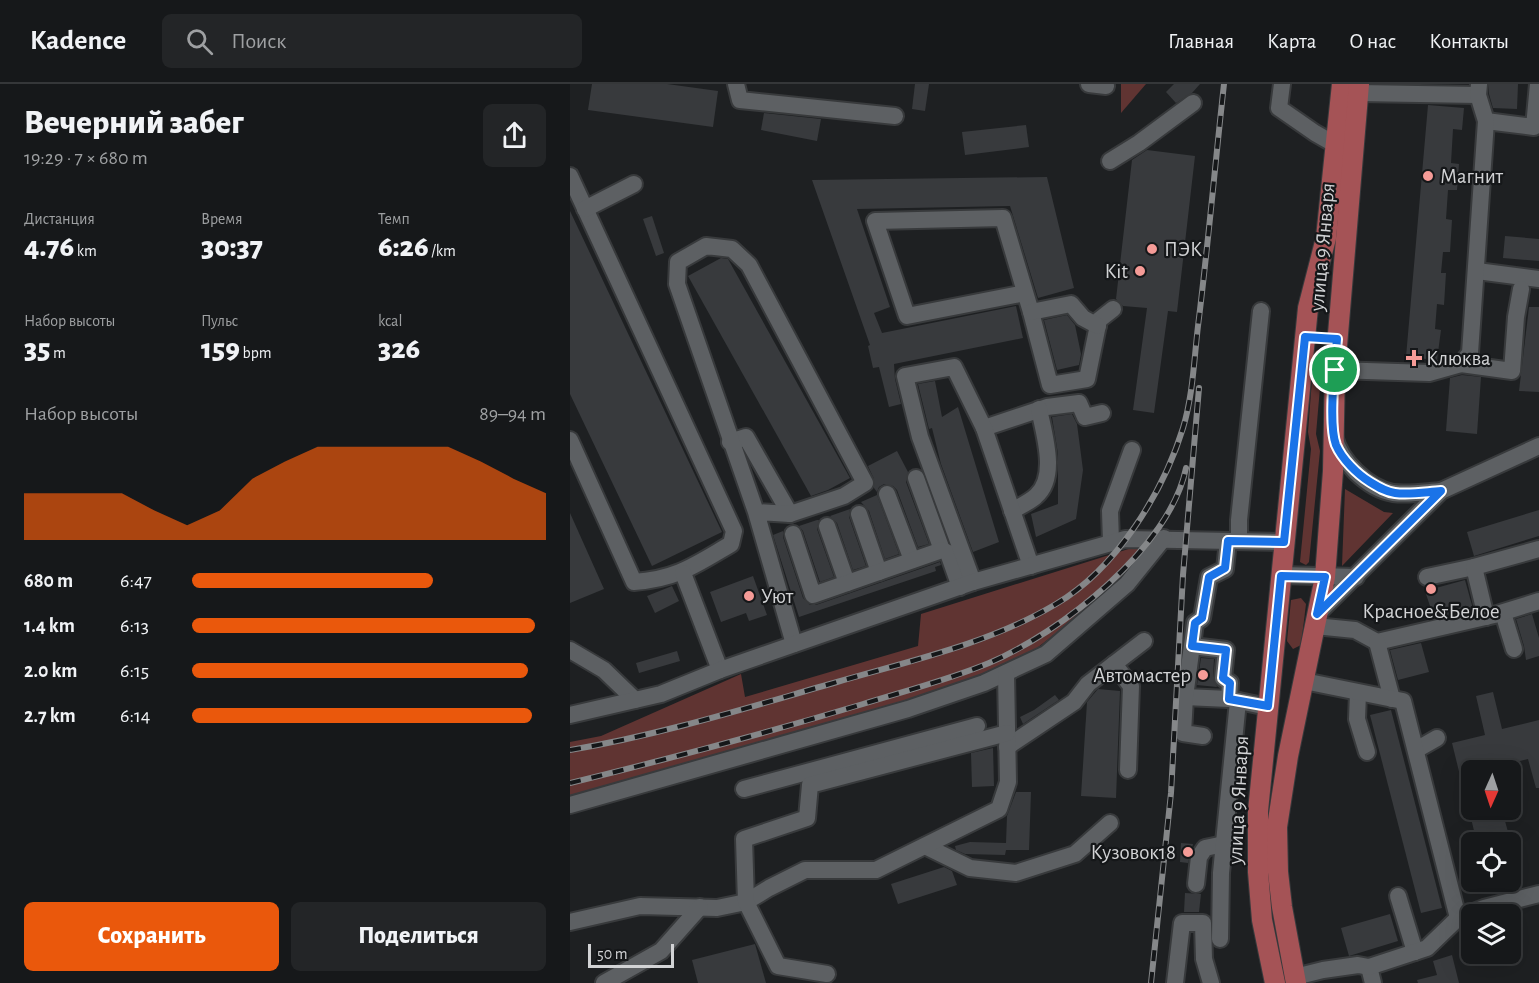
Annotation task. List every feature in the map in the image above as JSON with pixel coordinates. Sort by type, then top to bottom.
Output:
[{"type":"main road","name":"улица 9 Января","points":[[1275,983],[1262,920],[1258,872],[1258,811],[1308,308],[1326,238],[1336,145],[1353,87]]},
{"type":"main road","name":"улица 9 Января","points":[[1295,980],[1281,895],[1277,827],[1282,785],[1325,577],[1334,471],[1335,370],[1353,87]]},
{"type":"main road","points":[[1305,337],[1337,339]]},
{"type":"street","points":[[736,84],[740,100],[895,116]]},
{"type":"street","points":[[1089,84],[1106,86]]},
{"type":"street","points":[[1282,84],[1279,108],[1336,145]]},
{"type":"street","points":[[1486,121],[1534,127],[1538,84]]},
{"type":"street","points":[[1353,87],[1479,90],[1486,121],[1477,271],[1470,353],[1461,363]]},
{"type":"street","points":[[1110,161],[1139,143],[1193,103]]},
{"type":"street","points":[[570,176],[734,531],[731,544],[683,573],[652,581],[634,582],[570,440]]},
{"type":"street","points":[[585,209],[634,184]]},
{"type":"street","points":[[1025,293],[907,316],[875,221],[1003,218],[1031,312],[1050,386],[1087,379],[1100,320],[1113,309]]},
{"type":"street","points":[[756,512],[789,514],[844,496],[865,483],[749,265],[732,249],[706,246],[678,262],[677,284],[756,512],[794,644]]},
{"type":"street","points":[[1477,271],[1539,279]]},
{"type":"street","points":[[1335,370],[1429,373],[1461,363],[1512,371],[1516,317],[1521,289]]},
{"type":"street","points":[[1031,312],[1071,304],[1083,318],[1098,326]]},
{"type":"street","points":[[1203,736],[1183,733],[1185,697],[1195,623],[1202,618],[1209,577],[1225,568],[1239,520],[1261,311]]},
{"type":"street","points":[[967,585],[920,437],[905,376],[954,367],[984,428],[1031,566]]},
{"type":"street","points":[[984,428],[1039,409],[1078,403],[1085,417],[1102,413]]},
{"type":"street","points":[[1012,511],[1037,495],[1047,482],[1047,453],[1039,409]]},
{"type":"street","points":[[1333,429],[1336,445],[1348,462],[1362,477],[1380,488],[1393,493],[1408,494],[1441,491]]},
{"type":"street","points":[[730,442],[746,437],[789,514]]},
{"type":"street","points":[[1539,446],[1441,491],[1385,544],[1316,620],[1355,630],[1377,642],[1503,613],[1539,601]]},
{"type":"street","points":[[1111,542],[1110,511],[1132,450]]},
{"type":"street","points":[[915,478],[942,550],[948,554],[967,585]]},
{"type":"street","points":[[887,494],[912,560]]},
{"type":"street","points":[[859,514],[879,572]]},
{"type":"street","points":[[827,526],[847,583]]},
{"type":"street","points":[[793,534],[813,595],[942,550]]},
{"type":"street","points":[[570,806],[908,709],[984,683],[1046,654],[1127,584],[1164,538]]},
{"type":"street","points":[[570,715],[662,694],[720,670],[967,585],[1111,542],[1125,539],[1164,538],[1284,542]]},
{"type":"street","points":[[1427,577],[1539,549]]},
{"type":"street","points":[[1474,567],[1486,617]]},
{"type":"street","points":[[683,573],[720,670]]},
{"type":"street","points":[[1281,576],[1356,577]]},
{"type":"street","points":[[1503,613],[1514,649]]},
{"type":"street","points":[[744,789],[1007,740],[1074,702],[1088,684],[1144,641]]},
{"type":"street","points":[[1377,642],[1392,699]]},
{"type":"street","points":[[1192,646],[1226,650],[1223,678],[1230,683],[1234,700],[1221,873],[1220,939]]},
{"type":"street","points":[[570,650],[604,670],[635,700]]},
{"type":"street","points":[[1114,664],[1131,686],[1128,771]]},
{"type":"street","points":[[570,922],[640,906],[717,908],[746,902],[805,870],[876,870],[999,809],[1008,782],[1006,673]]},
{"type":"street","points":[[1304,681],[1403,701],[1458,918]]},
{"type":"street","points":[[1358,693],[1357,719],[1367,752]]},
{"type":"street","points":[[1185,697],[1234,700],[1268,706]]},
{"type":"street","points":[[811,778],[977,726]]},
{"type":"street","points":[[1416,750],[1437,738]]},
{"type":"street","points":[[811,778],[807,818],[744,839],[746,902],[778,966],[826,974]]},
{"type":"street","points":[[925,846],[970,868],[1016,873],[1075,854],[1110,823]]},
{"type":"street","points":[[1197,884],[1199,857],[1205,848],[1224,844]]},
{"type":"street","points":[[1295,980],[1323,970],[1358,965],[1371,975],[1427,948],[1458,918],[1484,908],[1539,894]]},
{"type":"street","points":[[1398,896],[1415,952]]},
{"type":"street","points":[[604,983],[661,951],[700,907]]},
{"type":"street","points":[[1174,983],[1182,923],[1203,923],[1204,959],[1211,983]]},
{"type":"shaded area","points":[[1121,84],[1146,84],[1121,113]]},
{"type":"shaded area","points":[[1317,350],[1323,353],[1316,434],[1320,451],[1309,562],[1306,565],[1300,562],[1311,449],[1308,432],[1314,353]]},
{"type":"shaded area","points":[[1345,489],[1384,512],[1393,513],[1342,566]]},
{"type":"shaded area","points":[[1138,546],[1141,556],[1107,594],[1033,651],[945,690],[630,781],[570,796],[570,742],[601,736],[741,674],[745,697],[918,646],[921,614]]},
{"type":"shaded area","points":[[1301,598],[1306,604],[1301,645],[1293,649],[1287,641],[1291,600]]},
{"type":"building","points":[[592,84],[667,84],[718,91],[713,127],[588,110]]},
{"type":"building","points":[[915,84],[929,84],[925,111],[912,109]]},
{"type":"building","points":[[1174,84],[1200,84],[1192,93],[1176,103],[1166,92]]},
{"type":"building","points":[[1489,84],[1518,84],[1517,109],[1493,108]]},
{"type":"building","points":[[1428,105],[1464,108],[1462,130],[1453,129],[1451,163],[1459,164],[1457,190],[1448,190],[1446,219],[1452,220],[1450,252],[1443,252],[1441,273],[1446,273],[1444,305],[1437,304],[1435,329],[1441,330],[1437,360],[1406,357]]},
{"type":"building","points":[[764,113],[821,119],[817,141],[761,130]]},
{"type":"building","points":[[1026,125],[1029,147],[965,155],[962,132]]},
{"type":"building","points":[[1147,150],[1195,156],[1177,312],[1168,311],[1154,413],[1133,410],[1147,308],[1123,306],[1116,299],[1132,160]]},
{"type":"building","points":[[1047,177],[1074,288],[1038,298],[1010,206],[857,209],[890,307],[874,313],[882,333],[1016,306],[1023,338],[894,364],[901,404],[889,407],[879,367],[873,368],[868,346],[870,345],[812,180]]},
{"type":"building","points":[[570,211],[722,532],[652,566],[570,394]]},
{"type":"building","points":[[652,216],[664,253],[656,256],[643,219]]},
{"type":"building","points":[[1505,236],[1539,239],[1539,261],[1503,258]]},
{"type":"building","points":[[721,258],[728,259],[850,478],[828,490],[811,496],[688,276]]},
{"type":"building","points":[[1529,307],[1539,307],[1539,392],[1519,391]]},
{"type":"building","points":[[1067,315],[1075,325],[1081,354],[1079,365],[1057,370],[1044,320]]},
{"type":"building","points":[[1462,375],[1481,377],[1477,434],[1446,431],[1450,378]]},
{"type":"building","points":[[935,381],[942,417],[958,407],[999,542],[973,552],[941,464],[932,428],[929,429],[918,384]]},
{"type":"building","points":[[1072,414],[1077,424],[1083,470],[1076,519],[1036,537],[1031,514],[1058,504],[1058,454],[1052,417]]},
{"type":"building","points":[[897,451],[908,472],[906,482],[929,544],[918,547],[897,490],[893,486],[884,484],[877,492],[874,488],[874,479],[868,466]]},
{"type":"building","points":[[877,495],[899,554],[885,559],[869,511],[861,502]]},
{"type":"building","points":[[850,509],[849,517],[866,566],[853,570],[837,523],[830,516]]},
{"type":"building","points":[[1539,510],[1539,536],[1474,556],[1467,532]]},
{"type":"building","points":[[570,513],[604,589],[570,603]]},
{"type":"building","points":[[819,520],[817,529],[834,577],[820,582],[803,531],[799,526]]},
{"type":"building","points":[[783,531],[803,598],[810,605],[816,605],[940,562],[941,565],[935,567],[936,571],[799,617],[773,535]]},
{"type":"building","points":[[753,576],[767,615],[749,621],[746,613],[721,622],[710,592]]},
{"type":"building","points":[[1465,580],[1473,609],[1434,618],[1425,591]]},
{"type":"building","points":[[672,586],[679,601],[655,613],[647,596]]},
{"type":"building","points":[[1532,614],[1539,638],[1539,656],[1526,660],[1516,619]]},
{"type":"building","points":[[1421,643],[1429,672],[1398,680],[1390,650]]},
{"type":"building","points":[[677,651],[680,661],[639,673],[636,663]]},
{"type":"building","points":[[1201,658],[1214,659],[1213,677],[1217,687],[1197,685]]},
{"type":"building","points":[[1098,689],[1120,691],[1116,798],[1081,796],[1087,702]]},
{"type":"building","points":[[1493,692],[1502,729],[1539,720],[1539,788],[1536,788],[1528,759],[1461,760],[1461,780],[1452,743],[1485,735],[1476,696]]},
{"type":"building","points":[[1055,695],[1059,700],[1023,724],[1020,717]]},
{"type":"building","points":[[1391,710],[1442,908],[1421,913],[1370,715]]},
{"type":"building","points":[[993,748],[994,786],[972,787],[971,753]]},
{"type":"building","points":[[1016,792],[1031,792],[1029,850],[1006,850],[1005,855],[965,854],[956,850],[955,846],[970,842],[1006,843],[1007,816]]},
{"type":"building","points":[[1471,820],[1505,820],[1508,832],[1474,832]]},
{"type":"building","points":[[1181,843],[1193,844],[1188,863],[1180,862]]},
{"type":"building","points":[[944,867],[952,871],[957,885],[898,904],[891,884]]},
{"type":"building","points":[[1185,893],[1201,894],[1199,912],[1184,912]]},
{"type":"building","points":[[1390,914],[1398,941],[1349,956],[1341,928]]},
{"type":"building","points":[[755,944],[766,983],[698,983],[692,960]]},
{"type":"building","points":[[1452,955],[1459,983],[1418,983],[1417,980],[1437,975],[1433,961]]},
{"type":"railway","points":[[570,750],[638,737],[705,720],[950,650],[1031,618],[1078,589],[1098,571],[1117,550],[1150,503],[1163,478],[1183,428],[1193,377],[1224,84]]},
{"type":"railway","points":[[1151,983],[1171,793],[1183,575],[1199,388]]},
{"type":"railway","points":[[570,783],[681,755],[911,690],[974,669],[1017,649],[1078,609],[1135,557],[1158,528],[1176,498],[1186,468]]},
{"type":"place","name":"Магнит","points":[[1428,176]]},
{"type":"place","name":"ПЭК","points":[[1152,249]]},
{"type":"place","name":"Kit","points":[[1140,271]]},
{"type":"place","name":"Клюква","points":[[1414,358]]},
{"type":"place","name":"Красное&Белое","points":[[1431,589]]},
{"type":"place","name":"Уют","points":[[749,596]]},
{"type":"place","name":"Автомастер","points":[[1203,675]]},
{"type":"place","name":"Кузовок18","points":[[1188,852]]},
{"type":"route","points":[[1305,337],[1337,339],[1335,370],[1333,429],[1336,445],[1348,462],[1362,477],[1393,493],[1441,491],[1385,544],[1356,577],[1317,614],[1325,577],[1281,576],[1268,706],[1229,699],[1230,683],[1223,678],[1226,650],[1192,646],[1195,623],[1202,618],[1209,577],[1225,568],[1228,541],[1284,542],[1305,337]]}]
